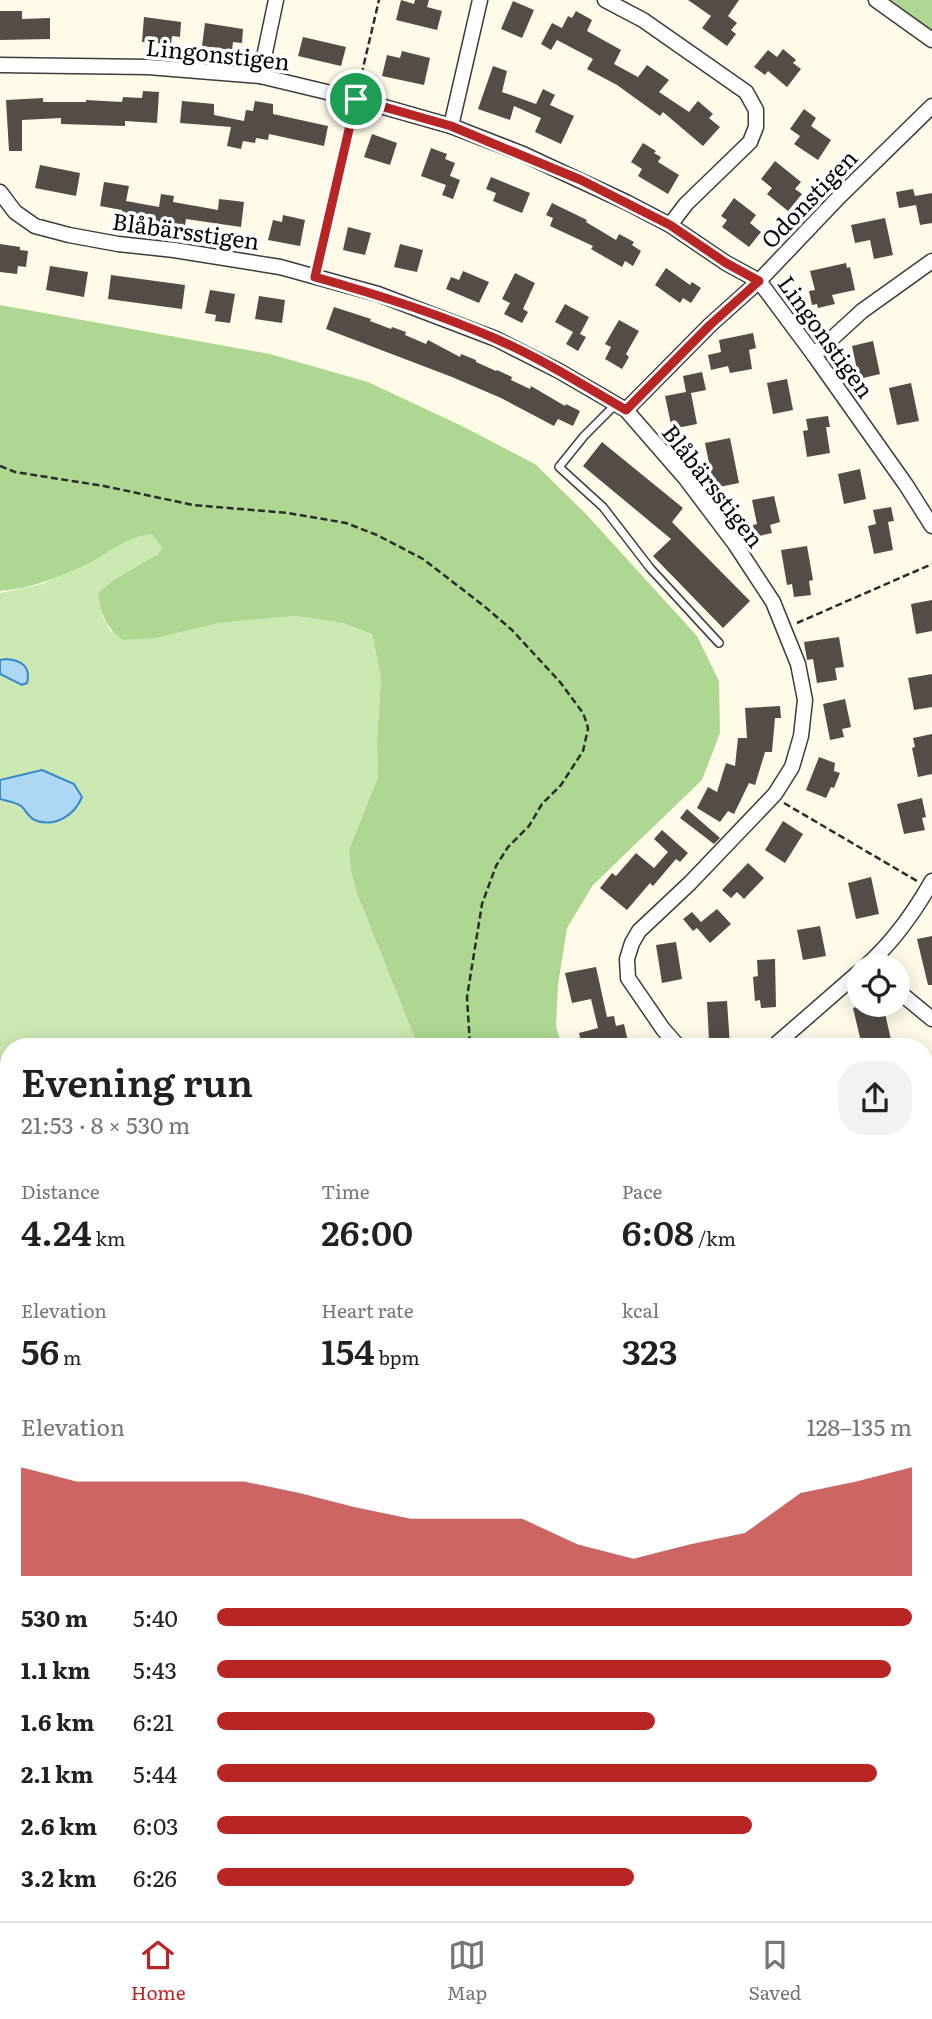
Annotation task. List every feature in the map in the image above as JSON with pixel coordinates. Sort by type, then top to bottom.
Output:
[{"type":"street","points":[[260,76],[276,0]]},
{"type":"street","points":[[451,126],[480,0]]},
{"type":"street","points":[[605,0],[643,20],[746,92],[756,110],[756,127],[750,142],[686,204],[670,225]]},
{"type":"street","points":[[876,0],[932,40]]},
{"type":"street","name":"Lingonstigen","points":[[0,65],[136,67],[260,76],[451,126],[581,180],[670,225],[726,263],[759,281],[906,485],[932,526]]},
{"type":"street","name":"Odonstigen","points":[[621,407],[759,281],[839,197],[932,106]]},
{"type":"street","name":"Blåbärsstigen","points":[[0,192],[15,212],[35,226],[69,235],[234,258],[315,277],[378,294],[496,339],[621,407],[686,479],[735,544],[773,602],[798,664],[805,700],[801,736],[793,767],[773,797],[690,883],[639,931],[632,943],[627,960],[628,978],[671,1038]]},
{"type":"street","points":[[814,355],[862,311],[932,261]]},
{"type":"street","points":[[878,954],[930,884]]},
{"type":"street","points":[[783,1038],[847,984]]},
{"type":"street","points":[[910,1001],[932,1019]]},
{"type":"lane","points":[[621,407],[584,436],[559,467],[603,506],[650,568],[719,643]]},
{"type":"path","points":[[315,277],[379,0]]},
{"type":"path","points":[[0,466],[15,472],[104,486],[193,505],[288,513],[346,523],[377,535],[423,559],[512,630],[559,682],[583,713],[587,724],[583,751],[561,785],[508,846],[496,866],[482,904],[467,997],[470,1038]]},
{"type":"path","points":[[783,629],[932,564]]},
{"type":"path","points":[[773,797],[930,884]]},
{"type":"green space","points":[[877,0],[932,0],[932,40]]},
{"type":"green space","points":[[0,305],[270,354],[368,382],[535,464],[586,514],[697,636],[719,681],[720,733],[702,780],[593,885],[567,928],[558,985],[556,1026],[560,1038],[415,1038],[356,891],[351,871],[349,850],[378,777],[381,678],[372,634],[343,623],[295,616],[219,623],[156,638],[123,640],[105,619],[98,593],[115,579],[158,554],[162,548],[152,534],[128,541],[59,576],[25,587],[0,591]]},
{"type":"green space","points":[[152,534],[162,548],[158,554],[115,579],[102,616],[111,632],[156,638],[219,623],[295,616],[343,623],[372,634],[381,678],[378,777],[349,850],[351,871],[356,891],[415,1038],[0,1038],[0,593],[42,584],[94,560],[134,536]]},
{"type":"water","points":[[6,659],[24,665],[28,673],[27,683],[22,685],[0,674],[0,660]]},
{"type":"water","points":[[42,770],[74,784],[82,797],[70,814],[58,821],[37,821],[19,805],[0,799],[0,780]]},
{"type":"building","points":[[401,0],[414,4],[415,0],[429,0],[427,7],[442,11],[437,30],[396,20]]},
{"type":"building","points":[[688,0],[739,0],[728,16],[737,23],[731,30],[736,34],[727,46],[702,28],[711,16]]},
{"type":"building","points":[[513,1],[534,10],[522,38],[501,29]]},
{"type":"building","points":[[0,11],[22,11],[22,19],[50,18],[50,39],[0,40]]},
{"type":"building","points":[[576,11],[592,20],[587,31],[621,50],[614,64],[638,77],[647,65],[669,80],[659,92],[689,112],[698,101],[713,114],[709,118],[720,127],[703,146],[663,112],[660,116],[617,85],[587,69],[593,59],[557,40],[551,50],[541,44],[552,23],[562,28],[568,16],[572,18]]},
{"type":"building","points":[[144,17],[181,22],[180,37],[172,36],[171,44],[142,42]]},
{"type":"building","points":[[205,23],[243,29],[242,43],[233,42],[232,50],[202,46]]},
{"type":"building","points":[[303,37],[346,47],[341,66],[298,56]]},
{"type":"building","points":[[783,49],[796,60],[793,63],[801,69],[787,87],[768,71],[765,75],[754,67],[768,50],[777,57]]},
{"type":"building","points":[[402,51],[430,58],[424,85],[382,76],[387,55],[400,58]]},
{"type":"building","points":[[493,66],[507,71],[502,92],[536,104],[543,89],[555,95],[550,105],[574,116],[561,144],[535,132],[541,118],[514,106],[510,120],[478,109]]},
{"type":"building","points":[[143,91],[159,92],[157,123],[125,121],[125,126],[61,124],[61,118],[22,120],[22,151],[9,151],[6,100],[43,98],[43,102],[122,102],[123,97],[142,98]]},
{"type":"building","points":[[182,101],[214,104],[214,115],[244,121],[246,110],[253,111],[255,101],[273,104],[273,114],[328,126],[324,146],[269,134],[268,140],[256,138],[255,143],[243,141],[241,149],[227,146],[231,127],[180,123]]},
{"type":"building","points":[[804,109],[816,118],[811,126],[831,140],[818,160],[794,144],[800,136],[790,129]]},
{"type":"building","points":[[372,134],[397,143],[390,165],[364,157]]},
{"type":"building","points":[[643,143],[661,157],[658,162],[679,175],[668,194],[638,176],[642,169],[631,162]]},
{"type":"building","points":[[431,148],[447,154],[445,159],[455,163],[450,176],[460,180],[453,199],[442,195],[446,185],[421,176]]},
{"type":"building","points":[[775,161],[801,182],[795,189],[802,194],[788,211],[767,194],[772,188],[761,179]]},
{"type":"building","points":[[40,165],[80,173],[76,196],[35,188]]},
{"type":"building","points":[[491,177],[530,193],[522,213],[493,201],[496,193],[486,189]]},
{"type":"building","points":[[104,182],[129,186],[126,201],[159,207],[161,194],[174,196],[173,202],[218,210],[219,199],[244,202],[241,227],[186,219],[185,226],[121,216],[122,210],[100,206]]},
{"type":"building","points":[[913,189],[915,196],[932,193],[932,223],[920,225],[916,205],[899,208],[896,192]]},
{"type":"building","points":[[734,198],[756,215],[750,223],[761,232],[749,247],[722,227],[727,220],[721,216]]},
{"type":"building","points":[[552,203],[587,220],[586,222],[616,240],[619,234],[634,242],[632,245],[641,251],[633,266],[625,261],[622,267],[591,249],[593,246],[550,226],[553,218],[546,215]]},
{"type":"building","points":[[283,215],[305,220],[300,246],[268,240],[273,220],[282,222]]},
{"type":"building","points":[[885,218],[893,255],[874,259],[870,240],[855,243],[851,225]]},
{"type":"building","points":[[348,227],[371,233],[365,255],[343,250]]},
{"type":"building","points":[[0,244],[28,251],[26,267],[18,266],[17,274],[0,272]]},
{"type":"building","points":[[400,244],[423,250],[417,272],[394,267]]},
{"type":"building","points":[[846,263],[847,268],[850,267],[855,290],[832,295],[835,304],[818,308],[817,304],[812,305],[809,291],[815,290],[810,271]]},
{"type":"building","points":[[50,266],[88,272],[84,297],[46,290]]},
{"type":"building","points":[[666,268],[690,285],[692,282],[701,288],[691,303],[683,298],[680,303],[655,285]]},
{"type":"building","points":[[463,271],[489,282],[479,303],[446,289],[451,277],[459,280]]},
{"type":"building","points":[[515,273],[535,283],[523,309],[528,312],[522,323],[504,314],[510,303],[502,299]]},
{"type":"building","points":[[111,275],[185,285],[182,309],[108,299]]},
{"type":"building","points":[[210,290],[235,294],[230,323],[215,321],[216,315],[205,313]]},
{"type":"building","points":[[259,296],[285,300],[282,323],[255,319]]},
{"type":"building","points":[[565,304],[589,317],[580,334],[586,337],[578,351],[566,344],[573,332],[555,322]]},
{"type":"building","points":[[334,307],[406,332],[405,335],[426,344],[428,340],[460,357],[461,354],[476,360],[512,377],[511,380],[530,389],[531,386],[565,406],[566,404],[580,411],[573,426],[558,419],[554,426],[501,398],[452,377],[326,329]]},
{"type":"building","points":[[619,320],[639,331],[626,354],[629,357],[622,369],[605,359],[611,347],[605,344]]},
{"type":"building","points":[[753,333],[756,348],[749,350],[752,369],[730,373],[728,366],[711,370],[708,355],[721,352],[719,340]]},
{"type":"building","points":[[873,341],[880,374],[859,379],[852,346]]},
{"type":"building","points":[[702,372],[706,390],[691,393],[697,424],[672,429],[665,396],[686,392],[683,376]]},
{"type":"building","points":[[787,379],[793,410],[773,414],[767,383]]},
{"type":"building","points":[[911,383],[919,421],[897,425],[889,388]]},
{"type":"building","points":[[828,416],[830,427],[826,427],[830,453],[807,457],[803,431],[808,430],[806,419]]},
{"type":"building","points":[[730,438],[739,483],[714,488],[705,443]]},
{"type":"building","points":[[602,442],[683,508],[672,522],[750,601],[723,628],[653,556],[671,539],[583,466]]},
{"type":"building","points":[[860,469],[866,499],[844,504],[838,474]]},
{"type":"building","points":[[774,496],[780,522],[770,525],[772,533],[755,537],[753,525],[757,524],[752,500]]},
{"type":"building","points":[[891,507],[894,521],[888,522],[893,550],[874,554],[868,526],[876,524],[873,510]]},
{"type":"building","points":[[807,546],[813,580],[809,581],[811,595],[794,597],[792,584],[787,585],[781,550]]},
{"type":"building","points":[[932,600],[932,631],[916,634],[911,604]]},
{"type":"building","points":[[839,637],[844,667],[835,668],[837,680],[817,683],[813,659],[807,660],[804,642]]},
{"type":"building","points":[[932,674],[932,707],[914,710],[908,678]]},
{"type":"building","points":[[845,699],[851,727],[842,729],[844,737],[830,740],[823,704]]},
{"type":"building","points":[[780,706],[781,718],[775,718],[772,752],[765,752],[755,785],[749,783],[734,814],[728,811],[720,822],[697,808],[708,787],[717,792],[726,763],[735,766],[738,738],[747,738],[745,708]]},
{"type":"building","points":[[932,734],[932,774],[918,777],[912,748],[915,747],[913,738]]},
{"type":"building","points":[[819,757],[835,763],[834,771],[840,773],[826,798],[806,790]]},
{"type":"building","points":[[922,798],[926,817],[922,818],[925,830],[904,834],[897,804]]},
{"type":"building","points":[[687,809],[720,838],[714,844],[680,818]]},
{"type":"building","points":[[783,821],[803,834],[785,863],[765,850]]},
{"type":"building","points":[[662,830],[688,853],[680,862],[676,859],[653,886],[650,883],[627,910],[600,888],[612,873],[616,876],[636,853],[654,868],[668,852],[654,839]]},
{"type":"building","points":[[748,863],[764,878],[744,899],[737,892],[731,898],[722,890]]},
{"type":"building","points":[[871,877],[879,914],[856,919],[848,883]]},
{"type":"building","points":[[717,909],[731,924],[710,943],[697,928],[693,931],[683,919],[692,912],[701,922]]},
{"type":"building","points":[[820,926],[826,956],[803,960],[797,930]]},
{"type":"building","points":[[932,936],[932,985],[928,985],[917,939]]},
{"type":"building","points":[[676,942],[682,979],[662,983],[656,945]]},
{"type":"building","points":[[775,959],[776,1007],[761,1008],[760,1000],[755,1001],[753,977],[758,976],[757,960]]},
{"type":"building","points":[[596,967],[607,1017],[614,1016],[616,1026],[624,1024],[627,1038],[580,1038],[579,1033],[598,1028],[591,999],[572,1003],[565,973]]},
{"type":"building","points":[[727,1001],[729,1038],[709,1038],[707,1002]]},
{"type":"building","points":[[855,1017],[886,1017],[891,1038],[860,1038]]},
{"type":"route","points":[[356,99],[451,126],[581,180],[670,225],[726,263],[759,281],[710,325],[626,410],[559,371],[496,339],[378,294],[315,277],[356,99]]}]
